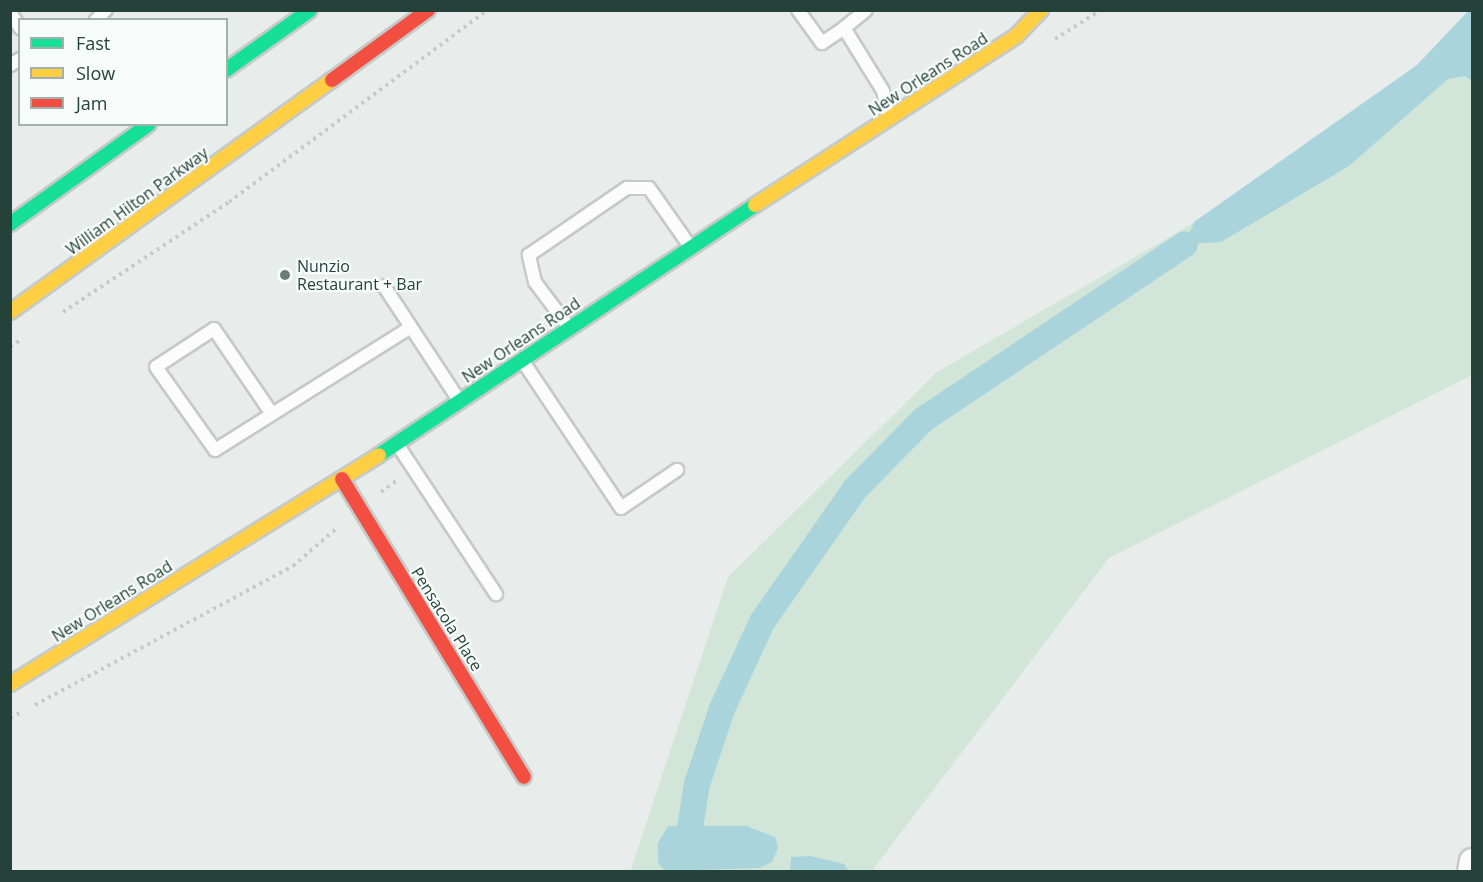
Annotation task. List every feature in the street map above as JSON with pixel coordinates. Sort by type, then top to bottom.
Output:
[{"type":"main road","points":[[228,69],[310,10]]},
{"type":"main road","name":"William Hilton Parkway","points":[[10,312],[428,10]]},
{"type":"main road","name":"New Orleans Road","points":[[10,684],[342,479],[690,247],[890,120],[1016,36],[1041,10]]},
{"type":"main road","points":[[10,224],[146,126]]},
{"type":"main road","name":"Pensacola Place","points":[[342,479],[524,777]]},
{"type":"street","points":[[1470,872],[1473,861]]},
{"type":"lane","points":[[798,10],[822,43],[866,10]]},
{"type":"lane","points":[[10,12],[18,25]]},
{"type":"lane","points":[[844,28],[883,91],[890,120]]},
{"type":"lane","points":[[569,327],[536,282],[529,255],[627,188],[649,188],[690,247]]},
{"type":"lane","points":[[384,286],[460,400]]},
{"type":"lane","points":[[272,414],[214,329],[156,367],[214,450],[272,414],[411,327]]},
{"type":"lane","points":[[522,359],[621,508],[677,470]]},
{"type":"lane","points":[[396,443],[496,594]]},
{"type":"path","points":[[60,314],[229,202],[488,10]]},
{"type":"path","points":[[10,347],[30,334]]},
{"type":"green space","points":[[1472,34],[1472,375],[1109,558],[872,871],[630,872],[728,577],[937,372],[1467,64]]},
{"type":"water","points":[[1469,10],[1472,11],[1472,81],[1465,76],[1448,79],[1349,166],[1221,242],[1185,244],[1194,222],[1417,65]]},
{"type":"water","points":[[668,826],[746,826],[775,837],[778,848],[772,862],[759,868],[665,871],[658,863],[658,843]]},
{"type":"water","points":[[810,856],[844,864],[849,871],[790,871],[791,857]]},
{"type":"waterway","points":[[683,872],[697,784],[722,709],[762,622],[855,489],[924,419],[1185,244]]},
{"type":"traffic: fast","points":[[228,69],[310,10]]},
{"type":"traffic: fast","points":[[10,224],[146,126]]},
{"type":"traffic: fast","points":[[379,455],[755,205]]},
{"type":"traffic: slow","points":[[755,205],[1016,36],[1041,10]]},
{"type":"traffic: slow","points":[[10,312],[332,80]]},
{"type":"traffic: slow","points":[[10,684],[379,455]]},
{"type":"traffic: jam","points":[[332,80],[428,10]]},
{"type":"traffic: jam","points":[[342,479],[524,777]]},
{"type":"place","name":"Nunzio Restaurant + Bar","points":[[285,275]]}]
